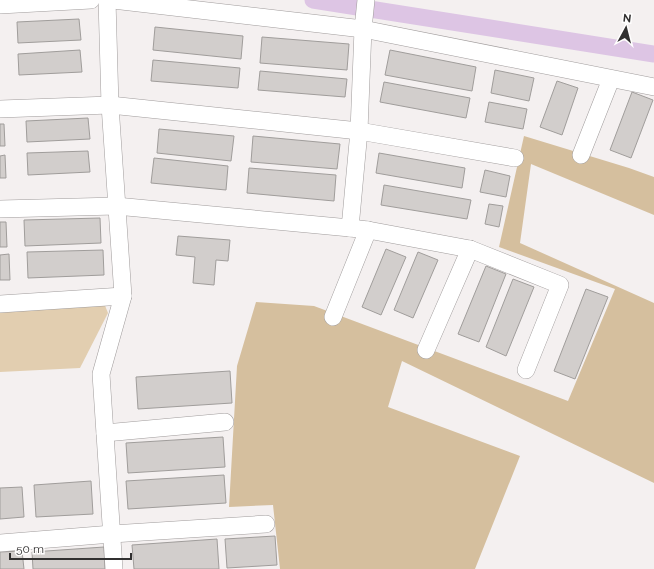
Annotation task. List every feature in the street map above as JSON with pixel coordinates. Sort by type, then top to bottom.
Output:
[{"type":"street","points":[[0,5],[91,0]]},
{"type":"street","points":[[106,0],[110,105],[123,296],[101,374],[114,569]]},
{"type":"street","points":[[114,0],[365,15],[611,79],[654,87]]},
{"type":"street","points":[[350,228],[359,132],[365,15]]},
{"type":"street","points":[[581,155],[611,79]]},
{"type":"street","points":[[0,109],[110,105],[359,132],[515,158]]},
{"type":"street","points":[[0,209],[116,206],[368,230],[470,249],[560,284],[526,370]]},
{"type":"street","points":[[333,317],[368,230]]},
{"type":"street","points":[[426,350],[470,249]]},
{"type":"street","points":[[0,304],[123,296]]},
{"type":"street","points":[[105,433],[225,422]]},
{"type":"street","points":[[0,543],[266,524]]},
{"type":"shaded area","points":[[524,136],[654,177],[654,215],[531,164],[520,243],[654,303],[654,483],[402,361],[388,407],[520,456],[475,569],[280,569],[273,505],[229,507],[237,366],[256,302],[314,306],[568,401],[615,289],[499,247]]},
{"type":"shaded area","points":[[104,303],[108,313],[80,368],[0,372],[0,310]]},
{"type":"building","points":[[79,19],[81,40],[18,43],[17,22]]},
{"type":"building","points":[[155,27],[243,36],[241,59],[153,50]]},
{"type":"building","points":[[262,37],[349,44],[347,70],[260,63]]},
{"type":"building","points":[[80,50],[82,72],[19,75],[18,54]]},
{"type":"building","points":[[390,50],[476,67],[472,91],[385,75]]},
{"type":"building","points":[[153,60],[240,68],[238,88],[151,81]]},
{"type":"building","points":[[495,70],[534,78],[529,101],[491,93]]},
{"type":"building","points":[[260,71],[347,79],[345,97],[258,90]]},
{"type":"building","points":[[557,81],[578,88],[562,135],[540,127]]},
{"type":"building","points":[[384,82],[470,98],[466,118],[380,102]]},
{"type":"building","points":[[632,92],[653,100],[631,158],[610,150]]},
{"type":"building","points":[[489,102],[527,109],[523,129],[485,122]]},
{"type":"building","points":[[88,118],[90,139],[27,142],[26,121]]},
{"type":"building","points":[[0,124],[4,124],[5,146],[0,146]]},
{"type":"building","points":[[159,129],[234,136],[231,161],[157,153]]},
{"type":"building","points":[[253,136],[340,144],[337,169],[251,162]]},
{"type":"building","points":[[88,151],[90,172],[28,175],[27,153]]},
{"type":"building","points":[[379,153],[465,168],[462,188],[376,173]]},
{"type":"building","points":[[5,155],[6,178],[0,178],[0,156]]},
{"type":"building","points":[[154,158],[228,166],[226,190],[151,183]]},
{"type":"building","points":[[249,168],[336,175],[334,201],[247,193]]},
{"type":"building","points":[[485,170],[510,176],[506,197],[480,192]]},
{"type":"building","points":[[384,185],[471,200],[467,219],[381,205]]},
{"type":"building","points":[[489,204],[503,206],[499,227],[485,224]]},
{"type":"building","points":[[100,218],[101,243],[25,246],[24,220]]},
{"type":"building","points":[[0,222],[6,222],[7,247],[0,247]]},
{"type":"building","points":[[178,236],[230,240],[228,261],[216,260],[214,285],[193,283],[195,257],[176,255]]},
{"type":"building","points":[[386,249],[406,257],[381,315],[362,307]]},
{"type":"building","points":[[103,250],[104,275],[28,278],[27,252]]},
{"type":"building","points":[[418,252],[438,260],[413,318],[394,310]]},
{"type":"building","points":[[9,254],[10,280],[0,280],[0,255]]},
{"type":"building","points":[[486,266],[506,274],[479,342],[458,334]]},
{"type":"building","points":[[513,279],[534,287],[506,356],[486,347]]},
{"type":"building","points":[[586,289],[608,297],[575,379],[554,371]]},
{"type":"building","points":[[230,371],[232,403],[138,409],[136,377]]},
{"type":"building","points":[[223,437],[225,467],[128,473],[126,443]]},
{"type":"building","points":[[224,475],[226,503],[128,509],[126,481]]},
{"type":"building","points":[[91,481],[93,514],[36,517],[34,485]]},
{"type":"building","points":[[22,487],[24,517],[0,519],[0,488]]},
{"type":"building","points":[[275,536],[277,565],[227,568],[225,539]]},
{"type":"building","points":[[217,539],[219,569],[134,569],[132,545]]},
{"type":"building","points":[[104,547],[105,569],[33,569],[32,552]]},
{"type":"building","points":[[22,551],[24,569],[0,569],[0,552]]},
{"type":"waterway","points":[[313,0],[654,54]]}]
